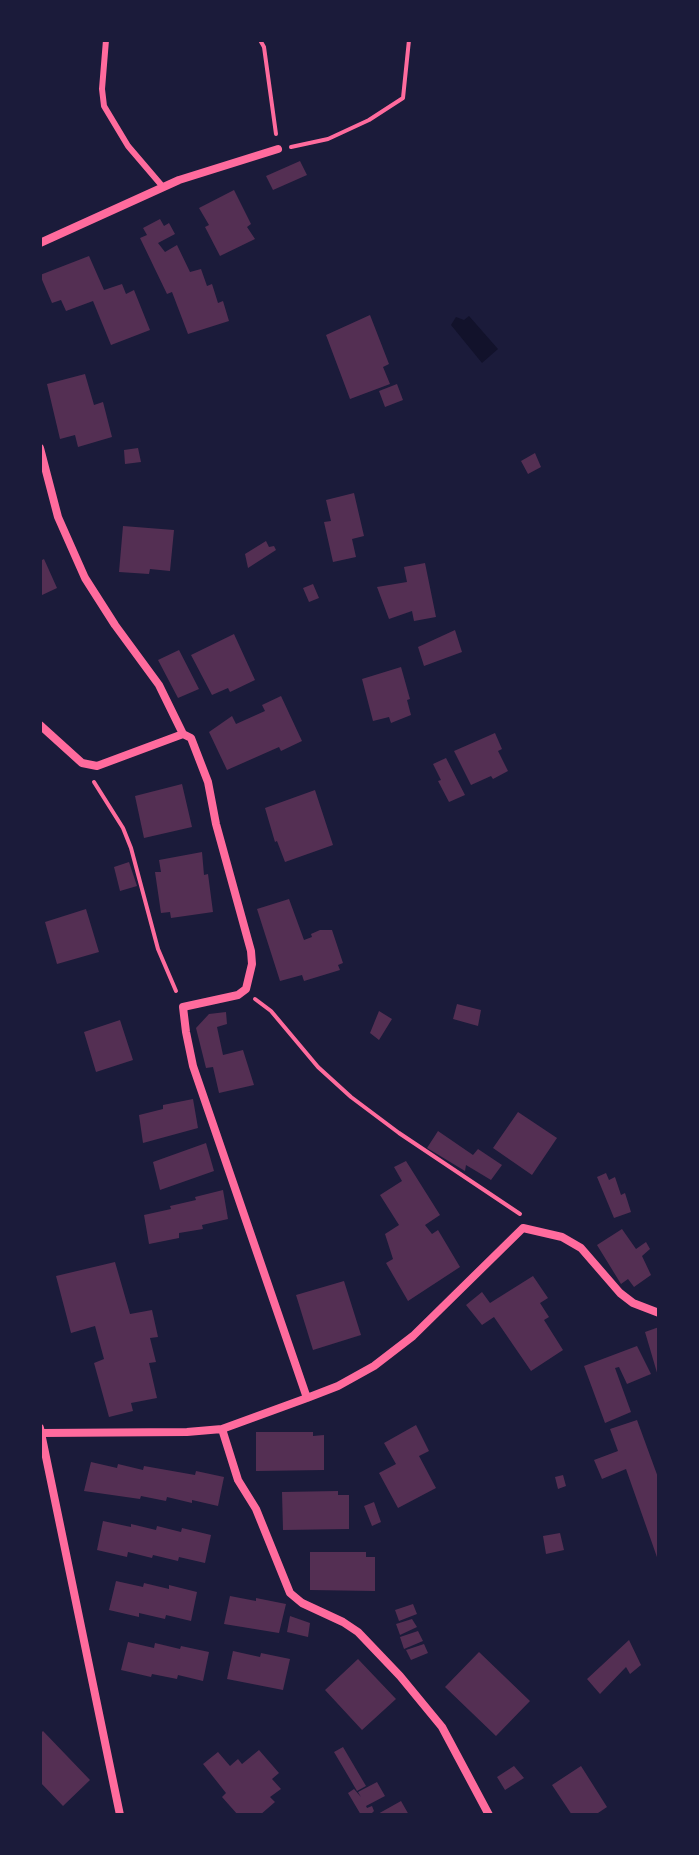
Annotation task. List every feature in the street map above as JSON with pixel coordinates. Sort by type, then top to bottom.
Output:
[{"type":"street","points":[[40,243],[163,187],[278,149]]},
{"type":"street","points":[[40,448],[58,517],[85,578],[159,685],[183,734],[191,738],[208,782],[216,824],[251,951],[249,977],[246,989],[238,995],[183,1007],[193,1066],[307,1398]]},
{"type":"street","points":[[40,725],[82,763],[97,766],[183,734]]},
{"type":"street","points":[[120,1815],[40,1430],[187,1432],[222,1429],[338,1386],[374,1366],[413,1336],[523,1228],[530,1227],[562,1237],[581,1248],[620,1293],[633,1303],[659,1313]]},
{"type":"street","points":[[222,1429],[238,1480],[256,1509],[290,1593],[302,1603],[358,1632],[400,1676],[442,1727],[489,1815]]},
{"type":"lane","points":[[106,40],[102,89],[104,106],[128,146],[163,187]]},
{"type":"path","points":[[260,40],[264,47],[278,149],[328,139],[369,120],[403,98],[409,40]]},
{"type":"path","points":[[82,763],[123,828],[158,949],[183,1007]]},
{"type":"path","points":[[238,995],[262,1003],[330,1079],[399,1133],[515,1209],[524,1220],[523,1228]]},
{"type":"shaded area","points":[[469,316],[498,349],[482,363],[451,325],[456,317],[464,320]]},
{"type":"building","points":[[300,161],[307,175],[273,190],[266,176]]},
{"type":"building","points":[[234,190],[251,224],[247,227],[255,239],[220,256],[199,208]]},
{"type":"building","points":[[160,219],[164,226],[169,223],[175,234],[158,243],[165,252],[177,245],[190,272],[201,269],[207,286],[212,284],[218,303],[223,301],[229,321],[188,334],[172,292],[167,294],[140,238],[147,235],[143,228]]},
{"type":"building","points":[[89,256],[104,290],[122,284],[126,294],[134,290],[150,330],[111,345],[93,301],[66,311],[61,300],[52,303],[40,275]]},
{"type":"building","points":[[370,315],[389,364],[383,367],[390,384],[350,399],[326,335]]},
{"type":"building","points":[[85,374],[94,405],[103,402],[112,437],[78,447],[75,435],[60,439],[47,384]]},
{"type":"building","points":[[397,384],[403,400],[385,407],[379,391]]},
{"type":"building","points":[[138,448],[141,462],[125,464],[124,450]]},
{"type":"building","points":[[535,453],[541,467],[528,474],[521,461]]},
{"type":"building","points":[[354,493],[364,536],[352,539],[356,557],[333,562],[324,522],[331,521],[326,500]]},
{"type":"building","points":[[123,526],[174,530],[170,571],[150,569],[149,574],[119,572]]},
{"type":"building","points":[[266,541],[269,547],[274,546],[276,550],[248,568],[245,554]]},
{"type":"building","points":[[44,559],[57,588],[40,596],[40,561]]},
{"type":"building","points":[[425,563],[436,617],[414,621],[412,611],[389,619],[377,587],[407,582],[404,567]]},
{"type":"building","points":[[313,584],[319,598],[309,602],[303,588]]},
{"type":"building","points":[[455,630],[462,652],[424,666],[418,647]]},
{"type":"building","points":[[234,634],[255,680],[230,692],[228,688],[212,695],[191,655]]},
{"type":"building","points":[[179,650],[199,689],[178,698],[158,660]]},
{"type":"building","points":[[401,667],[411,715],[391,723],[389,717],[373,721],[362,679]]},
{"type":"building","points":[[281,696],[302,741],[281,751],[279,747],[227,770],[209,732],[232,716],[236,724],[265,711],[262,705]]},
{"type":"building","points":[[495,733],[502,749],[498,751],[508,771],[471,785],[454,751]]},
{"type":"building","points":[[446,758],[465,795],[449,802],[433,764]]},
{"type":"building","points":[[182,784],[192,827],[144,838],[135,796]]},
{"type":"building","points":[[315,790],[333,845],[285,862],[275,842],[265,808]]},
{"type":"building","points":[[202,852],[213,912],[171,918],[170,912],[161,913],[155,872],[161,872],[159,860]]},
{"type":"building","points":[[129,862],[137,886],[120,891],[114,867]]},
{"type":"building","points":[[289,899],[304,940],[320,930],[332,930],[343,963],[338,965],[340,970],[304,981],[302,975],[280,981],[257,909]]},
{"type":"building","points":[[86,909],[99,952],[57,964],[45,922]]},
{"type":"building","points":[[457,1004],[481,1010],[478,1026],[453,1019]]},
{"type":"building","points":[[379,1011],[392,1019],[379,1040],[370,1033]]},
{"type":"building","points":[[226,1012],[227,1024],[217,1027],[223,1055],[243,1050],[254,1085],[219,1093],[213,1067],[206,1068],[196,1028],[209,1014]]},
{"type":"building","points":[[120,1020],[133,1060],[96,1072],[84,1032]]},
{"type":"building","points":[[193,1099],[198,1128],[143,1143],[139,1115],[163,1109],[163,1105]]},
{"type":"building","points":[[518,1112],[557,1138],[532,1175],[493,1148]]},
{"type":"building","points":[[438,1131],[473,1155],[478,1149],[502,1165],[491,1180],[466,1165],[465,1171],[427,1148]]},
{"type":"building","points":[[206,1143],[214,1171],[160,1190],[153,1162]]},
{"type":"building","points":[[406,1161],[440,1215],[425,1225],[432,1234],[438,1230],[460,1267],[408,1301],[386,1263],[393,1259],[385,1234],[399,1225],[380,1195],[402,1181],[394,1167]]},
{"type":"building","points":[[606,1173],[609,1180],[615,1177],[621,1195],[625,1193],[631,1212],[614,1218],[597,1177]]},
{"type":"building","points":[[223,1190],[228,1219],[202,1225],[203,1229],[179,1233],[179,1238],[149,1244],[144,1215],[171,1209],[170,1206]]},
{"type":"building","points":[[622,1229],[636,1249],[646,1242],[650,1249],[642,1256],[651,1275],[634,1287],[628,1279],[621,1284],[597,1245]]},
{"type":"building","points":[[115,1262],[130,1314],[152,1310],[158,1337],[150,1338],[156,1362],[149,1363],[157,1398],[131,1403],[133,1411],[109,1417],[94,1363],[104,1359],[95,1326],[71,1333],[56,1276]]},
{"type":"building","points":[[533,1276],[548,1298],[540,1303],[549,1317],[544,1320],[563,1350],[531,1371],[494,1317],[482,1325],[466,1305],[482,1292],[490,1303]]},
{"type":"building","points":[[344,1281],[361,1335],[313,1350],[296,1295]]},
{"type":"building","points":[[659,1327],[659,1376],[658,1376],[645,1332]]},
{"type":"building","points":[[637,1346],[651,1374],[627,1384],[619,1367],[615,1368],[631,1412],[605,1423],[584,1366]]},
{"type":"building","points":[[637,1420],[659,1480],[658,1560],[626,1469],[602,1479],[594,1460],[618,1451],[610,1429]]},
{"type":"building","points":[[416,1425],[429,1451],[419,1456],[436,1488],[398,1508],[379,1473],[396,1464],[384,1443]]},
{"type":"building","points":[[256,1432],[313,1432],[313,1436],[324,1435],[324,1470],[256,1471]]},
{"type":"building","points":[[91,1462],[117,1468],[118,1464],[143,1470],[144,1466],[224,1477],[218,1506],[167,1497],[166,1501],[84,1491]]},
{"type":"building","points":[[563,1475],[566,1486],[558,1489],[555,1477]]},
{"type":"building","points":[[338,1491],[338,1495],[349,1495],[349,1529],[283,1530],[282,1492]]},
{"type":"building","points":[[374,1502],[381,1522],[372,1526],[364,1506]]},
{"type":"building","points":[[103,1521],[156,1530],[157,1526],[181,1532],[182,1528],[211,1535],[205,1563],[179,1557],[178,1561],[153,1555],[152,1558],[128,1552],[127,1557],[97,1550]]},
{"type":"building","points":[[560,1533],[564,1550],[546,1554],[543,1536]]},
{"type":"building","points":[[310,1552],[366,1552],[366,1557],[375,1557],[375,1591],[310,1590]]},
{"type":"building","points":[[116,1581],[169,1589],[169,1585],[197,1592],[191,1621],[166,1615],[165,1619],[139,1613],[139,1617],[109,1610]]},
{"type":"building","points":[[230,1596],[286,1604],[279,1633],[224,1624]]},
{"type":"building","points":[[413,1604],[417,1614],[399,1621],[395,1610]]},
{"type":"building","points":[[290,1616],[310,1623],[308,1637],[287,1632]]},
{"type":"building","points":[[412,1619],[417,1627],[400,1635],[396,1624]]},
{"type":"building","points":[[418,1631],[423,1641],[404,1649],[400,1637]]},
{"type":"building","points":[[629,1640],[641,1665],[630,1674],[626,1667],[600,1694],[587,1679]]},
{"type":"building","points":[[128,1642],[154,1648],[155,1643],[209,1652],[203,1681],[178,1675],[177,1679],[152,1674],[151,1677],[121,1670]]},
{"type":"building","points":[[424,1644],[428,1653],[411,1660],[406,1650]]},
{"type":"building","points":[[233,1651],[290,1659],[283,1690],[227,1679]]},
{"type":"building","points":[[479,1652],[530,1701],[496,1736],[445,1687]]},
{"type":"building","points":[[358,1659],[396,1699],[362,1730],[325,1690]]},
{"type":"building","points":[[43,1731],[90,1780],[63,1806],[40,1782],[40,1734]]},
{"type":"building","points":[[343,1747],[366,1786],[357,1791],[334,1752]]},
{"type":"building","points":[[259,1750],[279,1773],[272,1779],[281,1789],[270,1797],[275,1802],[260,1815],[238,1815],[222,1797],[226,1793],[203,1764],[218,1752],[230,1766],[238,1759],[242,1764]]},
{"type":"building","points":[[514,1766],[524,1778],[505,1790],[497,1777]]},
{"type":"building","points":[[581,1766],[607,1807],[595,1815],[572,1815],[552,1785]]},
{"type":"building","points":[[377,1782],[385,1796],[366,1806],[372,1806],[374,1811],[370,1815],[361,1815],[348,1793],[354,1789],[361,1797],[358,1792]]},
{"type":"building","points":[[401,1801],[409,1815],[376,1815]]}]
